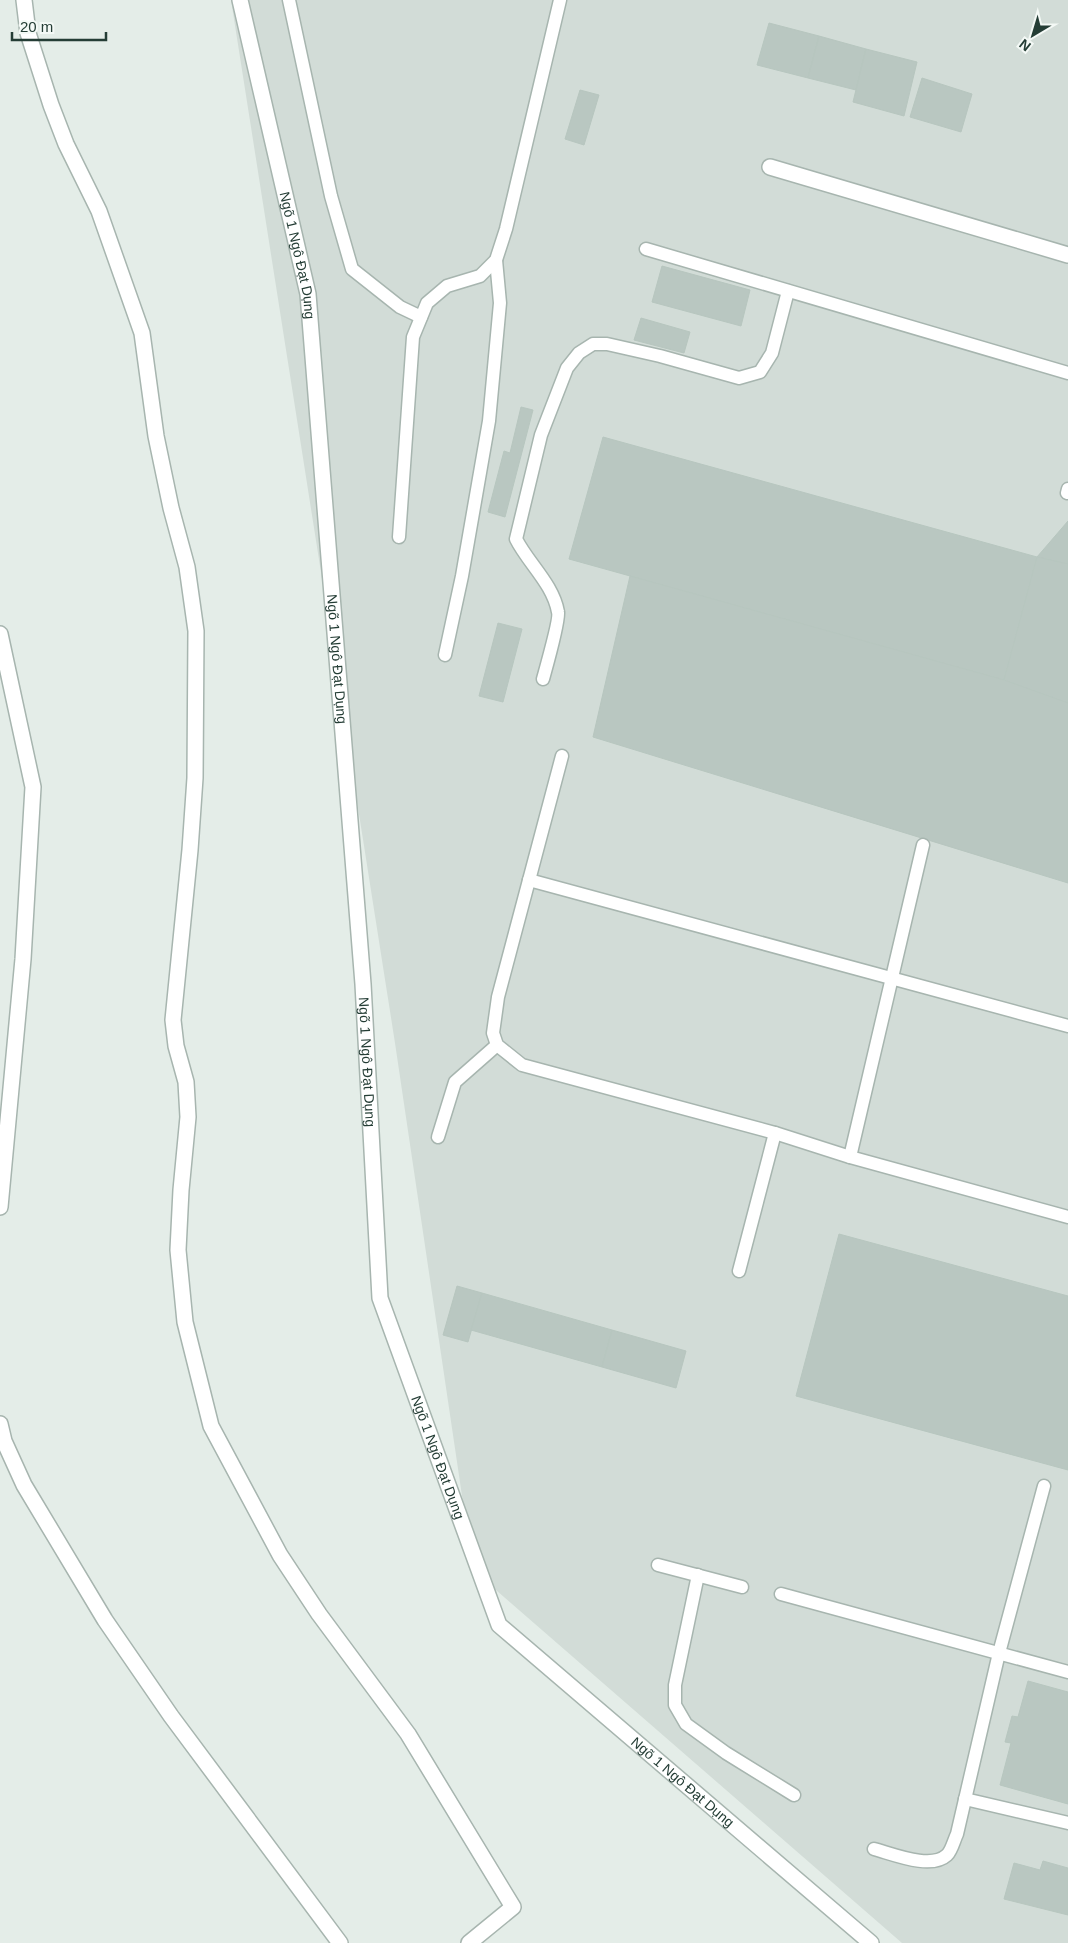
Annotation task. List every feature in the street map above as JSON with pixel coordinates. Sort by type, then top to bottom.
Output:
[{"type":"street","points":[[24,0],[28,32],[51,104],[66,144],[99,211],[142,333],[156,436],[171,508],[187,567],[196,631],[195,778],[190,850],[173,1020],[176,1046],[186,1082],[188,1108],[178,1250],[187,1331],[211,1426],[280,1555],[319,1614],[408,1734],[514,1907],[470,1943]]},
{"type":"street","name":"Ngõ 1 Ngô Đạt Dụng","points":[[240,0],[308,294],[363,984],[380,1298],[499,1625],[871,1943]]},
{"type":"street","points":[[770,167],[1068,255]]},
{"type":"street","points":[[0,634],[33,787],[23,958],[0,1207]]},
{"type":"street","points":[[0,1424],[4,1441],[24,1485],[105,1620],[171,1716],[340,1943]]},
{"type":"lane","points":[[289,0],[332,196],[352,269],[400,307],[421,317]]},
{"type":"lane","points":[[445,655],[462,576],[489,421],[500,303],[496,260],[506,229],[560,0]]},
{"type":"lane","points":[[646,249],[1068,373]]},
{"type":"lane","points":[[399,538],[413,336],[427,303],[447,286],[480,276],[496,260]]},
{"type":"lane","points":[[543,679],[559,613],[550,592],[536,569],[522,552],[516,539],[541,435],[567,368],[579,353],[593,344],[607,344],[660,356],[739,378],[760,372],[772,353],[788,291]]},
{"type":"lane","points":[[562,756],[498,997],[493,1033],[497,1045],[522,1065],[775,1133],[850,1157],[1068,1217]]},
{"type":"lane","points":[[850,1157],[923,845]]},
{"type":"lane","points":[[529,880],[1068,1026]]},
{"type":"lane","points":[[438,1137],[455,1082],[497,1045]]},
{"type":"lane","points":[[739,1271],[775,1133]]},
{"type":"lane","points":[[874,1849],[910,1859],[935,1862],[948,1854],[957,1834],[999,1653],[1044,1486]]},
{"type":"lane","points":[[658,1565],[742,1587]]},
{"type":"lane","points":[[698,1576],[675,1686],[675,1705],[686,1724],[726,1753],[794,1795]]},
{"type":"lane","points":[[781,1594],[1068,1672]]},
{"type":"lane","points":[[965,1799],[1068,1823]]},
{"type":"shaded area","points":[[231,0],[1068,0],[1068,1943],[902,1943],[473,1570],[395,1043]]},
{"type":"building","points":[[769,23],[819,36],[808,78],[757,65]]},
{"type":"building","points":[[819,36],[866,49],[856,90],[808,78]]},
{"type":"building","points":[[866,49],[917,62],[904,116],[853,102]]},
{"type":"building","points":[[922,78],[972,94],[961,132],[910,117]]},
{"type":"building","points":[[580,90],[599,95],[584,145],[565,139]]},
{"type":"building","points":[[662,266],[750,290],[741,326],[652,302]]},
{"type":"building","points":[[641,318],[690,332],[684,353],[634,340]]},
{"type":"building","points":[[521,407],[533,410],[505,517],[488,512],[504,451],[510,453]]},
{"type":"building","points":[[603,437],[1037,557],[1004,680],[569,559]]},
{"type":"building","points":[[1068,521],[1068,564],[1037,557]]},
{"type":"building","points":[[1037,557],[1068,564],[1068,703],[1004,680]]},
{"type":"building","points":[[630,576],[1004,680],[1068,703],[1068,883],[593,737]]},
{"type":"building","points":[[498,623],[522,629],[503,702],[479,696]]},
{"type":"building","points":[[839,1234],[1068,1296],[1068,1470],[796,1396]]},
{"type":"building","points":[[457,1286],[482,1293],[468,1342],[443,1335]]},
{"type":"building","points":[[482,1293],[612,1330],[602,1367],[471,1330]]},
{"type":"building","points":[[612,1330],[686,1351],[676,1388],[602,1367]]},
{"type":"building","points":[[1028,1681],[1068,1692],[1068,1804],[1000,1785],[1011,1743],[1005,1742],[1012,1716],[1018,1717]]},
{"type":"building","points":[[1043,1861],[1068,1868],[1068,1915],[1004,1899],[1014,1863],[1040,1870]]}]
